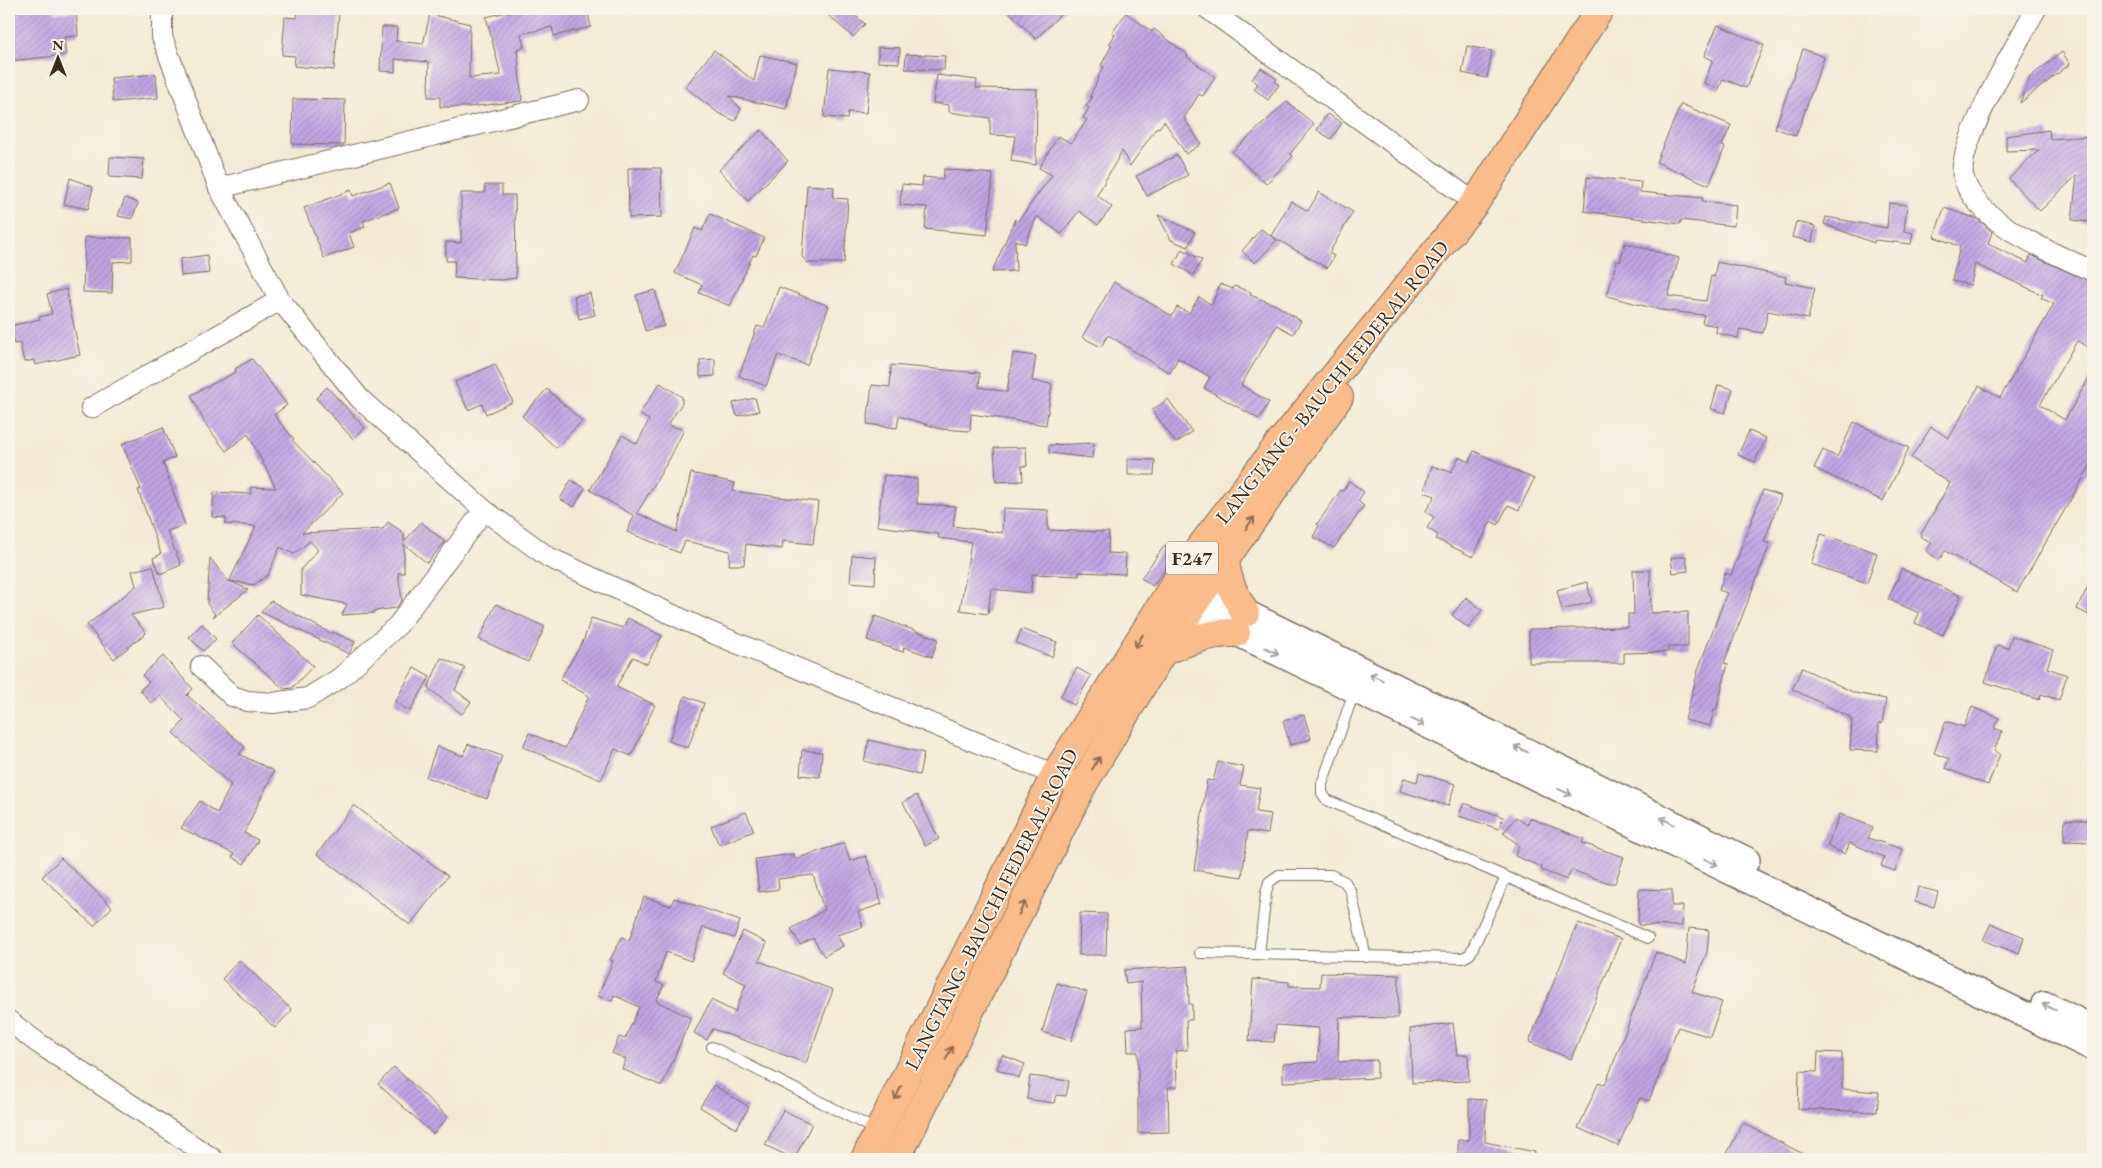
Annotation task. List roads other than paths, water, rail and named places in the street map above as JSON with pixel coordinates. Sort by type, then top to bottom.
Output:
[{"type":"main road","name":"LANGTANG - BAUCHI FEDERAL ROAD","points":[[865,1159],[1055,775],[1157,611],[1191,558],[1276,448],[1475,203],[1600,9]]},
{"type":"main road","name":"LANGTANG - BAUCHI FEDERAL ROAD","points":[[896,1159],[1082,786],[1163,651],[1225,558],[1616,9]]},
{"type":"main road","points":[[1163,651],[1240,623],[1226,571],[1225,558]]},
{"type":"street","points":[[162,9],[162,37],[219,188],[280,300],[360,399],[484,510],[548,557],[710,632],[1082,786]]},
{"type":"street","points":[[1208,9],[1475,203]]},
{"type":"street","points":[[2036,9],[1978,119],[1964,153],[1962,174],[1972,197],[2005,227],[2047,251],[2093,271]]},
{"type":"street","points":[[219,188],[579,100]]},
{"type":"street","points":[[91,408],[280,300]]},
{"type":"street","points":[[201,666],[232,696],[247,701],[273,703],[308,698],[340,678],[398,625],[484,510]]},
{"type":"street","points":[[1191,558],[1197,599],[1202,612],[1208,619],[1240,623],[2093,1028]]},
{"type":"street","points":[[1157,611],[1197,599]]},
{"type":"street","points":[[1240,623],[1354,692],[1889,947],[2093,1048]]},
{"type":"street","points":[[9,1021],[38,1043],[213,1159]]},
{"type":"lane","points":[[1354,692],[1322,784],[1322,793],[1327,800],[1648,938]]},
{"type":"lane","points":[[1259,954],[1266,893],[1270,882],[1279,875],[1331,875],[1345,882],[1350,892],[1366,957]]},
{"type":"lane","points":[[1200,953],[1463,958],[1470,954],[1506,877]]},
{"type":"lane","points":[[712,1047],[879,1131]]}]
